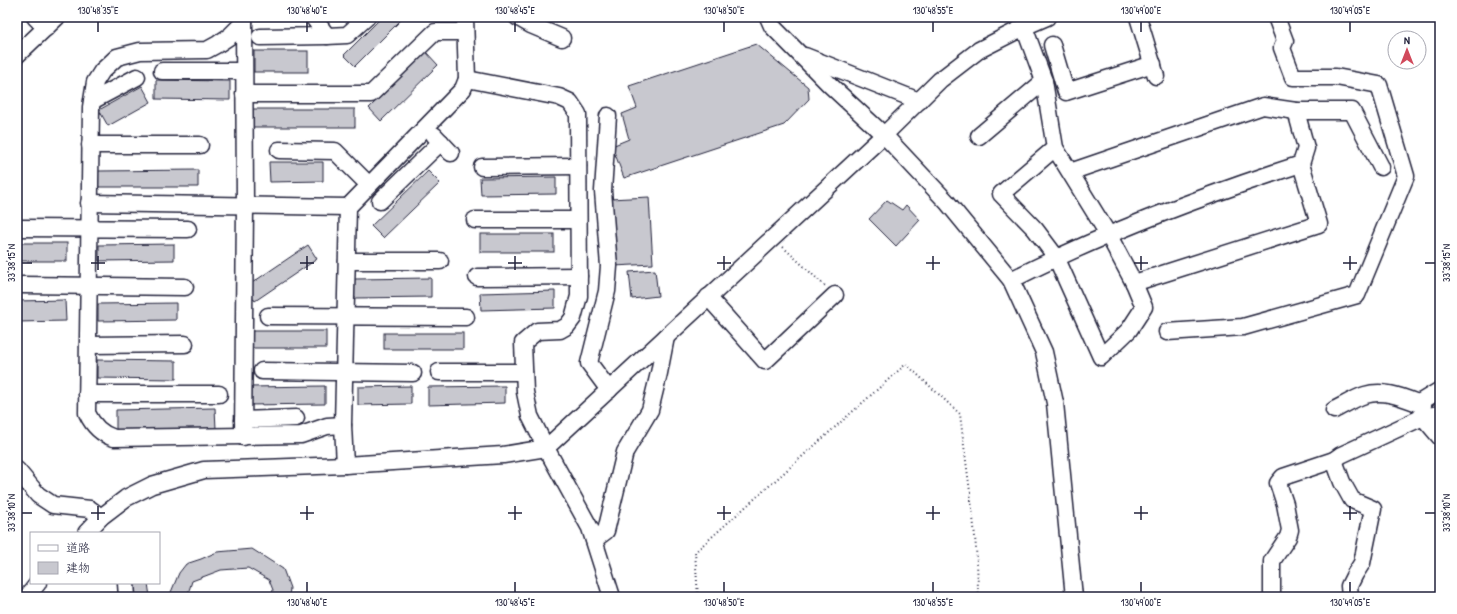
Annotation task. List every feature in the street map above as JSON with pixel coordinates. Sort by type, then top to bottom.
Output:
[{"type":"street","points":[[313,17],[327,36]]},
{"type":"street","points":[[260,37],[347,35],[367,17]]},
{"type":"street","points":[[517,17],[531,25],[562,38]]},
{"type":"street","points":[[768,17],[772,26],[830,85],[884,135],[949,204],[1011,280],[1044,352],[1055,403],[1074,597]]},
{"type":"street","points":[[87,532],[101,517],[126,498],[152,485],[204,470],[345,465],[503,455],[546,448],[884,135],[940,80],[979,50],[1047,17]]},
{"type":"street","points":[[1052,45],[1066,92],[1155,70],[1138,17]]},
{"type":"street","points":[[1167,332],[1243,327],[1357,295],[1406,176],[1379,85],[1336,77],[1293,77],[1282,48],[1285,41],[1276,17]]},
{"type":"street","points":[[243,436],[245,206],[244,19]]},
{"type":"street","points":[[244,19],[230,36],[207,50],[140,51],[117,57],[102,70],[95,82],[92,101],[90,145],[87,413],[92,424],[106,436],[114,438],[301,435],[327,426],[343,425]]},
{"type":"street","points":[[17,55],[46,21]]},
{"type":"street","points":[[244,94],[371,94],[443,25],[465,25],[467,79],[464,89],[348,207],[343,425],[345,465]]},
{"type":"street","points":[[1024,27],[1044,81],[1055,148],[1108,234],[1134,283],[1144,307],[1129,330],[1101,357],[1056,257],[1035,229],[1001,194],[1055,148]]},
{"type":"street","points":[[800,54],[918,101]]},
{"type":"street","points":[[162,71],[244,71]]},
{"type":"street","points":[[92,101],[137,77]]},
{"type":"street","points":[[467,79],[559,97],[570,102],[578,114],[579,296],[573,318],[567,326],[560,330],[537,332],[523,343],[525,392],[530,416],[590,528],[612,597]]},
{"type":"street","points":[[979,136],[1044,81]]},
{"type":"street","points":[[1070,172],[1263,106],[1296,111],[1352,111],[1381,167]]},
{"type":"street","points":[[1134,283],[1319,224],[1301,164],[1306,148],[1296,111]]},
{"type":"street","points":[[608,116],[603,191],[610,266],[607,291],[589,363],[609,390]]},
{"type":"street","points":[[380,201],[446,148],[426,127]]},
{"type":"street","points":[[90,145],[200,145]]},
{"type":"street","points":[[279,150],[335,151],[369,185]]},
{"type":"street","points":[[1011,280],[1056,257],[1108,234],[1230,187],[1301,164]]},
{"type":"street","points":[[482,167],[578,166]]},
{"type":"street","points":[[89,203],[348,207]]},
{"type":"street","points":[[475,220],[578,220]]},
{"type":"street","points":[[17,228],[188,229]]},
{"type":"street","points":[[347,261],[440,261]]},
{"type":"street","points":[[477,277],[579,276]]},
{"type":"street","points":[[22,285],[185,287]]},
{"type":"street","points":[[708,297],[765,361],[835,295]]},
{"type":"street","points":[[268,316],[466,317]]},
{"type":"street","points":[[594,540],[606,531],[625,452],[650,410],[666,337]]},
{"type":"street","points":[[88,345],[185,344]]},
{"type":"street","points":[[262,371],[412,373]]},
{"type":"street","points":[[439,372],[524,372]]},
{"type":"street","points":[[1440,390],[1422,401],[1423,411],[1440,437]]},
{"type":"street","points":[[1334,410],[1365,395],[1381,393],[1395,394],[1423,411],[1440,414]]},
{"type":"street","points":[[87,394],[219,394]]},
{"type":"street","points":[[1272,597],[1272,561],[1288,537],[1290,530],[1285,504],[1278,483],[1283,477],[1334,460],[1423,411]]},
{"type":"street","points":[[243,420],[296,418]]},
{"type":"street","points":[[1334,460],[1342,482],[1352,500],[1373,509],[1362,563],[1349,586],[1350,597]]},
{"type":"street","points":[[17,470],[38,495],[53,505],[90,509],[101,517]]},
{"type":"street","points":[[27,597],[37,584]]},
{"type":"street","points":[[126,584],[127,597]]},
{"type":"path","points":[[773,238],[835,295]]},
{"type":"path","points":[[698,597],[695,552],[906,364],[960,414],[973,520],[978,597]]},
{"type":"building","points":[[382,17],[404,17],[355,66],[344,55]]},
{"type":"building","points":[[756,44],[808,87],[809,99],[784,125],[624,178],[612,146],[629,139],[622,114],[637,108],[629,86]]},
{"type":"building","points":[[254,51],[308,51],[308,72],[254,72]]},
{"type":"building","points":[[426,52],[438,65],[381,121],[369,108]]},
{"type":"building","points":[[156,80],[230,81],[230,100],[156,99]]},
{"type":"building","points":[[142,86],[151,102],[108,126],[99,110]]},
{"type":"building","points":[[253,109],[355,109],[355,127],[253,127]]},
{"type":"building","points":[[269,162],[323,162],[323,181],[270,182]]},
{"type":"building","points":[[198,170],[198,187],[98,187],[98,171]]},
{"type":"building","points":[[428,171],[440,183],[383,238],[371,226]]},
{"type":"building","points":[[556,177],[556,194],[481,195],[480,178]]},
{"type":"building","points":[[649,197],[653,264],[614,266],[610,199]]},
{"type":"building","points":[[887,200],[902,210],[906,205],[920,220],[896,246],[869,219]]},
{"type":"building","points":[[480,234],[554,234],[554,252],[480,252]]},
{"type":"building","points":[[17,243],[67,243],[67,261],[17,261]]},
{"type":"building","points":[[174,244],[174,260],[99,261],[99,245]]},
{"type":"building","points":[[308,245],[317,259],[255,301],[246,287]]},
{"type":"building","points":[[655,270],[658,296],[632,299],[629,272]]},
{"type":"building","points":[[431,278],[431,297],[354,298],[354,279]]},
{"type":"building","points":[[555,291],[555,308],[481,310],[480,293]]},
{"type":"building","points":[[65,300],[66,321],[17,322],[17,301]]},
{"type":"building","points":[[176,303],[176,320],[98,321],[98,304]]},
{"type":"building","points":[[249,331],[326,331],[326,348],[249,348]]},
{"type":"building","points":[[384,333],[463,333],[463,349],[384,349]]},
{"type":"building","points":[[97,360],[176,361],[176,379],[97,378]]},
{"type":"building","points":[[325,386],[325,404],[247,405],[247,387]]},
{"type":"building","points":[[411,386],[411,404],[358,405],[358,387]]},
{"type":"building","points":[[505,386],[505,403],[428,405],[428,387]]},
{"type":"building","points":[[215,408],[216,429],[116,431],[116,410]]},
{"type":"building","points":[[252,549],[283,569],[290,588],[289,597],[271,597],[273,590],[269,580],[248,568],[221,570],[192,581],[187,597],[169,597],[179,573],[186,564],[217,552]]},
{"type":"building","points":[[131,584],[148,584],[150,597],[131,597]]}]
